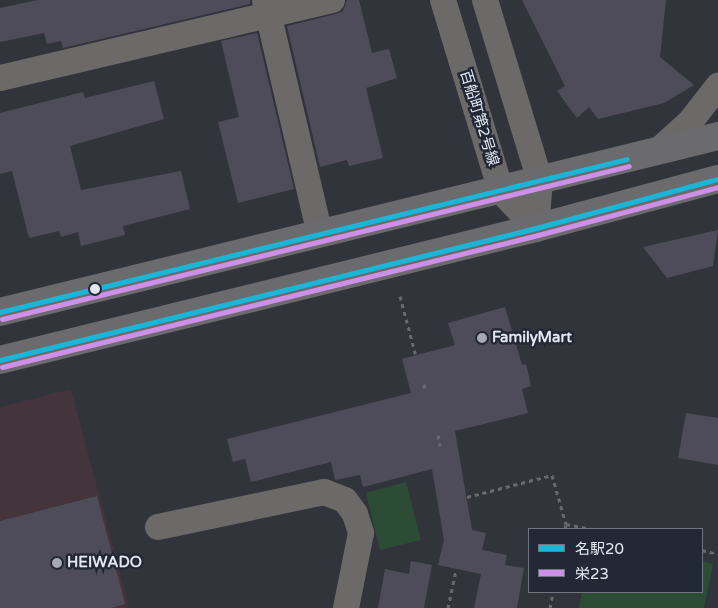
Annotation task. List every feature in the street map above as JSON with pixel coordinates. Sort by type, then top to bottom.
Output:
[{"type":"main road","points":[[0,312],[501,191],[718,136]]},
{"type":"main road","points":[[0,360],[536,228],[718,179]]},
{"type":"street","points":[[0,78],[266,7],[332,0]]},
{"type":"street","name":"百船町第2号線","points":[[443,0],[501,191],[536,228]]},
{"type":"street","points":[[485,0],[540,181],[536,228]]},
{"type":"street","points":[[266,7],[320,234]]},
{"type":"street","points":[[658,151],[690,122],[718,86]]},
{"type":"street","points":[[158,527],[324,492],[344,500],[355,514],[361,534],[346,608]]},
{"type":"path","points":[[400,296],[416,356]]},
{"type":"path","points":[[424,384],[425,390]]},
{"type":"path","points":[[438,435],[440,446]]},
{"type":"path","points":[[467,497],[552,475],[566,524],[565,528]]},
{"type":"path","points":[[566,524],[587,528]]},
{"type":"path","points":[[703,550],[718,554]]},
{"type":"path","points":[[448,608],[456,569]]},
{"type":"path","points":[[550,608],[553,593]]},
{"type":"shaded area","points":[[71,389],[129,608],[0,608],[0,407]]},
{"type":"green space","points":[[406,482],[421,540],[380,550],[366,493]]},
{"type":"green space","points":[[703,561],[713,564],[704,608],[579,608],[582,593],[703,593]]},
{"type":"building","points":[[38,0],[250,0],[250,4],[63,48],[61,41],[47,44],[44,33],[0,42],[0,8]]},
{"type":"building","points":[[347,0],[359,0],[372,53],[389,49],[397,78],[366,88],[383,158],[349,166],[347,160],[320,167],[287,26],[343,11]]},
{"type":"building","points":[[522,0],[666,0],[660,57],[694,85],[664,103],[598,119],[589,107],[577,118],[557,91],[565,86]]},
{"type":"building","points":[[257,33],[294,189],[238,203],[218,122],[239,117],[221,41]]},
{"type":"building","points":[[154,81],[164,119],[70,146],[81,190],[181,171],[190,209],[123,226],[125,235],[81,246],[78,232],[61,237],[59,231],[29,238],[12,171],[0,174],[0,113],[83,92],[85,98]]},
{"type":"building","points":[[718,230],[713,266],[667,278],[643,247]]},
{"type":"building","points":[[505,307],[522,365],[526,364],[531,386],[522,389],[528,413],[455,431],[472,530],[486,533],[482,550],[507,555],[505,565],[524,568],[517,608],[474,608],[481,574],[438,565],[444,540],[432,469],[363,487],[360,475],[335,480],[331,462],[251,482],[245,459],[233,462],[227,439],[411,393],[402,359],[455,345],[448,323]]},
{"type":"building","points":[[686,413],[718,418],[718,465],[678,458]]},
{"type":"building","name":"HEIWADO","points":[[97,496],[125,604],[111,608],[0,608],[0,521]]},
{"type":"building","points":[[411,561],[432,565],[424,608],[378,608],[385,569],[409,574]]},
{"type":"transit line","name":"名駅20","points":[[0,312],[627,159]]},
{"type":"transit line","name":"栄23","points":[[2,319],[629,166]]},
{"type":"transit line","name":"名駅20","points":[[0,360],[536,228],[718,179]]},
{"type":"transit line","name":"栄23","points":[[2,367],[538,235],[718,187]]},
{"type":"place","name":"FamilyMart","points":[[482,338]]},
{"type":"place","name":"HEIWADO","points":[[57,563]]}]
